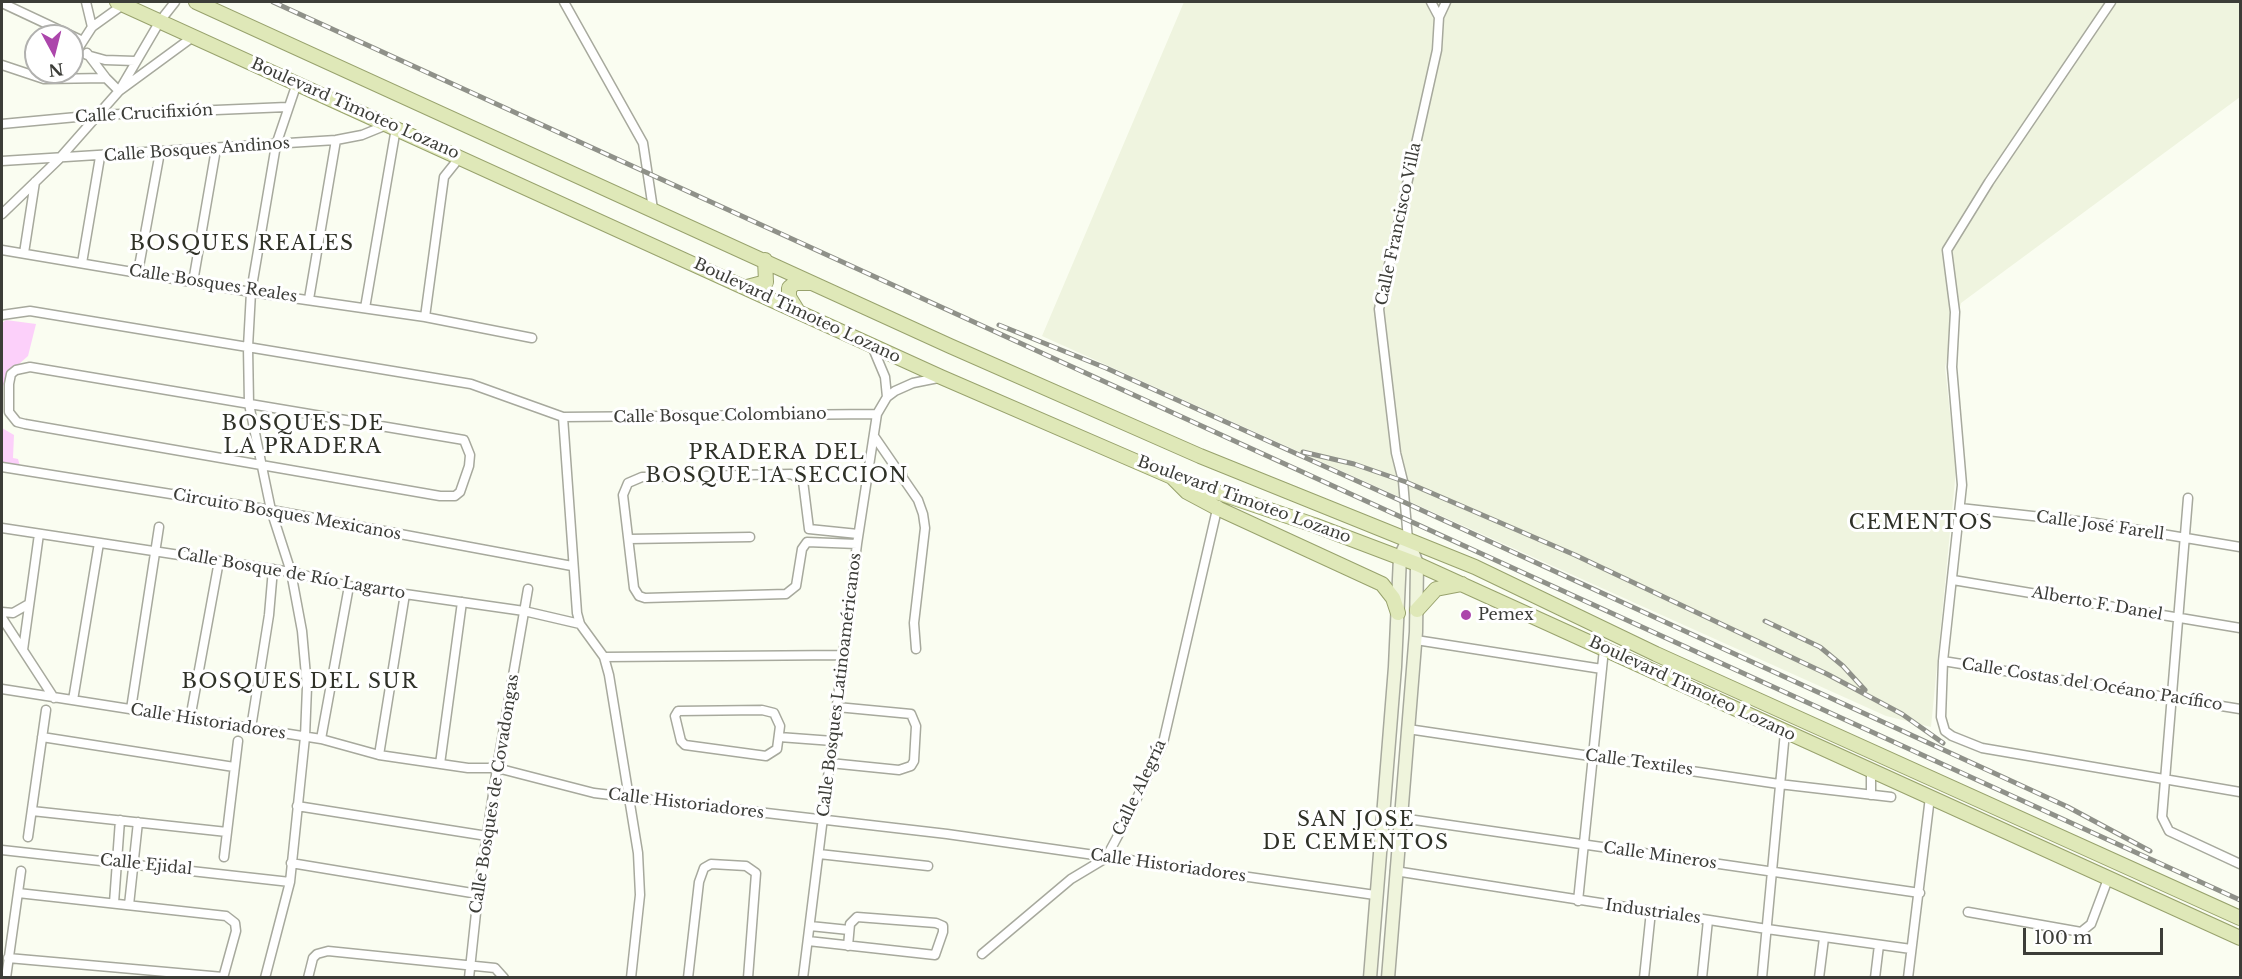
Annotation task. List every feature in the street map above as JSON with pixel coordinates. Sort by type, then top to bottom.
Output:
[{"type":"main road","name":"Boulevard Timoteo Lozano","points":[[122,2],[941,377],[1172,477],[1417,564],[2241,938]]},
{"type":"main road","name":"Boulevard Timoteo Lozano","points":[[196,2],[813,283],[1200,456],[1475,567],[1656,654],[2241,918]]},
{"type":"main road","points":[[747,287],[766,282],[765,260]]},
{"type":"main road","points":[[797,310],[789,297],[789,288],[795,283],[813,283]]},
{"type":"main road","points":[[1172,477],[1187,492],[1216,508],[1382,584],[1393,598],[1398,613]]},
{"type":"main road","points":[[1370,978],[1398,613],[1400,557],[1408,540]]},
{"type":"main road","points":[[1388,978],[1395,871],[1416,640],[1417,564],[1408,540]]},
{"type":"main road","points":[[1417,610],[1436,589],[1462,584]]},
{"type":"street","points":[[86,2],[92,27]]},
{"type":"street","points":[[84,39],[92,27],[122,2]]},
{"type":"street","points":[[2,214],[59,159],[119,91],[160,21],[175,2]]},
{"type":"street","points":[[564,2],[643,143],[652,209]]},
{"type":"street","points":[[1431,2],[1439,17]]},
{"type":"street","points":[[1439,17],[1446,2]]},
{"type":"street","points":[[2111,2],[1951,244],[1947,257],[1954,297],[1952,367],[1961,465],[1960,508],[1943,661],[1942,724],[1952,736],[1982,748],[2241,792]]},
{"type":"street","points":[[2,3],[47,24]]},
{"type":"street","name":"Calle Francisco Villa","points":[[1408,540],[1403,481],[1396,453],[1379,309],[1437,50],[1439,17]]},
{"type":"street","points":[[119,91],[194,36]]},
{"type":"street","points":[[84,44],[87,55],[119,91]]},
{"type":"street","points":[[87,55],[105,60],[135,61]]},
{"type":"street","points":[[2,65],[24,74]]},
{"type":"street","points":[[84,77],[106,78]]},
{"type":"street","points":[[265,978],[290,882],[305,737],[305,657],[291,572],[271,510],[249,405],[248,347],[251,292],[276,145],[297,83]]},
{"type":"street","name":"Calle Crucifixión","points":[[2,124],[98,116],[287,107]]},
{"type":"street","points":[[365,308],[392,126]]},
{"type":"street","name":"Calle Bosques Andinos","points":[[2,161],[100,157],[336,140],[392,126]]},
{"type":"street","points":[[309,299],[336,140]]},
{"type":"street","points":[[193,282],[216,149]]},
{"type":"street","points":[[138,272],[160,153]]},
{"type":"street","points":[[82,263],[100,157]]},
{"type":"street","points":[[425,317],[444,177],[460,157]]},
{"type":"street","points":[[24,253],[35,182]]},
{"type":"street","name":"Calle Bosques Reales","points":[[2,250],[251,292],[425,317],[532,338]]},
{"type":"street","points":[[2,315],[30,311],[471,384],[563,417],[572,566],[580,624],[604,657],[612,690],[638,854],[640,881],[631,978]]},
{"type":"street","points":[[871,343],[885,377],[887,396],[913,383],[941,377]]},
{"type":"street","points":[[30,367],[464,440],[470,455],[464,487],[456,496],[262,465],[25,424],[12,417],[8,403],[11,374],[16,370],[30,367]]},
{"type":"street","name":"Calle Bosques Latinoaméricanos","points":[[803,978],[858,534],[877,414],[887,396]]},
{"type":"street","name":"Calle Bosque Colombiano","points":[[563,417],[877,414]]},
{"type":"street","points":[[874,436],[918,500],[925,528],[914,623],[916,649]]},
{"type":"street","name":"Circuito Bosques Mexicanos","points":[[2,467],[271,510],[572,566]]},
{"type":"street","points":[[868,479],[884,472],[902,475]]},
{"type":"street","points":[[857,544],[807,542],[802,549],[796,586],[786,594],[645,598],[639,596],[634,588],[625,489],[633,479],[654,476],[798,476],[804,485],[809,529],[858,534]]},
{"type":"street","name":"Calle Alegría","points":[[1106,858],[1153,767],[1162,743],[1216,508],[1223,494]]},
{"type":"street","points":[[2188,498],[2162,816],[2169,831],[2241,864]]},
{"type":"street","name":"Calle José Farell","points":[[1960,508],[2096,523],[2241,547]]},
{"type":"street","points":[[131,709],[159,527]]},
{"type":"street","name":"Calle Bosque de Río Lagarto","points":[[2,528],[273,569],[349,586],[524,611],[580,624]]},
{"type":"street","points":[[23,650],[27,605],[39,534]]},
{"type":"street","points":[[629,539],[750,537]]},
{"type":"street","points":[[73,700],[99,543]]},
{"type":"street","points":[[190,719],[219,561]]},
{"type":"street","points":[[251,728],[269,615],[273,569]]},
{"type":"street","name":"Alberto F. Danel","points":[[1953,580],[2241,628]]},
{"type":"street","points":[[321,739],[349,586]]},
{"type":"street","name":"Calle Bosques de Covadongas","points":[[469,978],[478,894],[497,768],[528,589]]},
{"type":"street","points":[[379,754],[405,594]]},
{"type":"street","points":[[440,764],[462,602]]},
{"type":"street","points":[[2,612],[13,613],[27,605]]},
{"type":"street","points":[[2,618],[54,698]]},
{"type":"street","points":[[1416,640],[1602,669]]},
{"type":"street","points":[[1578,901],[1604,649]]},
{"type":"street","points":[[604,657],[844,655]]},
{"type":"street","name":"Calle Costas del Océano Pacífico","points":[[1943,661],[2172,696],[2241,709]]},
{"type":"street","name":"Calle Historiadores","points":[[2,689],[321,739],[379,754],[440,764],[497,768],[594,793],[947,834],[1375,895]]},
{"type":"street","points":[[830,763],[898,770],[907,769],[914,761],[916,726],[911,714],[837,707]]},
{"type":"street","points":[[28,837],[46,710]]},
{"type":"street","points":[[678,711],[774,712],[778,720],[779,737],[775,753],[766,756],[685,745],[681,741],[675,716],[678,711]]},
{"type":"street","name":"Calle Textiles","points":[[1408,729],[1779,784],[1891,797]]},
{"type":"street","points":[[1761,978],[1785,732]]},
{"type":"street","points":[[42,736],[234,767]]},
{"type":"street","points":[[779,737],[833,741]]},
{"type":"street","points":[[224,857],[238,741]]},
{"type":"street","points":[[1871,770],[1871,795]]},
{"type":"street","points":[[1908,978],[1930,797]]},
{"type":"street","points":[[297,806],[487,836]]},
{"type":"street","points":[[32,810],[227,832]]},
{"type":"street","name":"Calle Mineros","points":[[1401,818],[1920,893]]},
{"type":"street","points":[[114,903],[120,820]]},
{"type":"street","points":[[129,905],[138,822]]},
{"type":"street","name":"Calle Ejidal","points":[[2,850],[290,882]]},
{"type":"street","points":[[819,854],[928,866]]},
{"type":"street","points":[[982,954],[1071,879],[1106,858]]},
{"type":"street","points":[[291,863],[478,894]]},
{"type":"street","points":[[688,978],[699,882],[704,868],[711,864],[746,866],[756,873],[748,978]]},
{"type":"street","points":[[6,978],[21,871]]},
{"type":"street","name":"Industriales","points":[[1395,871],[1578,901],[1911,949]]},
{"type":"street","points":[[1968,912],[2081,932],[2089,928],[2108,879]]},
{"type":"street","points":[[8,957],[223,977],[236,932],[231,918],[18,893]]},
{"type":"street","points":[[1644,978],[1651,911]]},
{"type":"street","points":[[808,941],[848,946],[935,955],[944,932],[943,926],[936,923],[857,917],[850,924],[848,946]]},
{"type":"street","points":[[1702,978],[1708,920]]},
{"type":"street","points":[[810,926],[849,930]]},
{"type":"street","points":[[1819,978],[1824,938]]},
{"type":"street","points":[[1875,978],[1879,945]]},
{"type":"street","points":[[308,978],[313,958],[317,954],[328,951],[495,968],[504,978]]},
{"type":"shaded area","points":[[1184,2],[2240,2],[2240,97],[1961,303],[1945,367],[1956,470],[1931,727],[1886,716],[1042,336]]},
{"type":"shaded area","points":[[6,320],[36,324],[28,356],[10,372],[2,388],[2,323]]},
{"type":"shaded area","points":[[2,428],[14,435],[13,458],[18,459],[20,466],[2,464]]},
{"type":"railway","points":[[273,2],[2240,900]]},
{"type":"railway","points":[[999,325],[1106,368],[1406,503],[2068,807],[2150,851]]},
{"type":"railway","points":[[1303,452],[1354,464],[1406,482],[1575,555],[1827,674],[1902,714],[1943,743]]},
{"type":"railway","points":[[1765,621],[1820,647],[1843,666],[1865,690]]},
{"type":"place","name":"Pemex","points":[[1466,615]]},
{"type":"district","name":"BOSQUES REALES","points":[[242,244]]},
{"type":"district","name":"BOSQUES DE LA PRADERA","points":[[303,436]]},
{"type":"district","name":"PRADERA DEL BOSQUE 1A SECCION","points":[[777,464]]},
{"type":"district","name":"CEMENTOS","points":[[1921,523]]},
{"type":"district","name":"BOSQUES DEL SUR","points":[[300,682]]},
{"type":"district","name":"SAN JOSE DE CEMENTOS","points":[[1356,832]]}]
